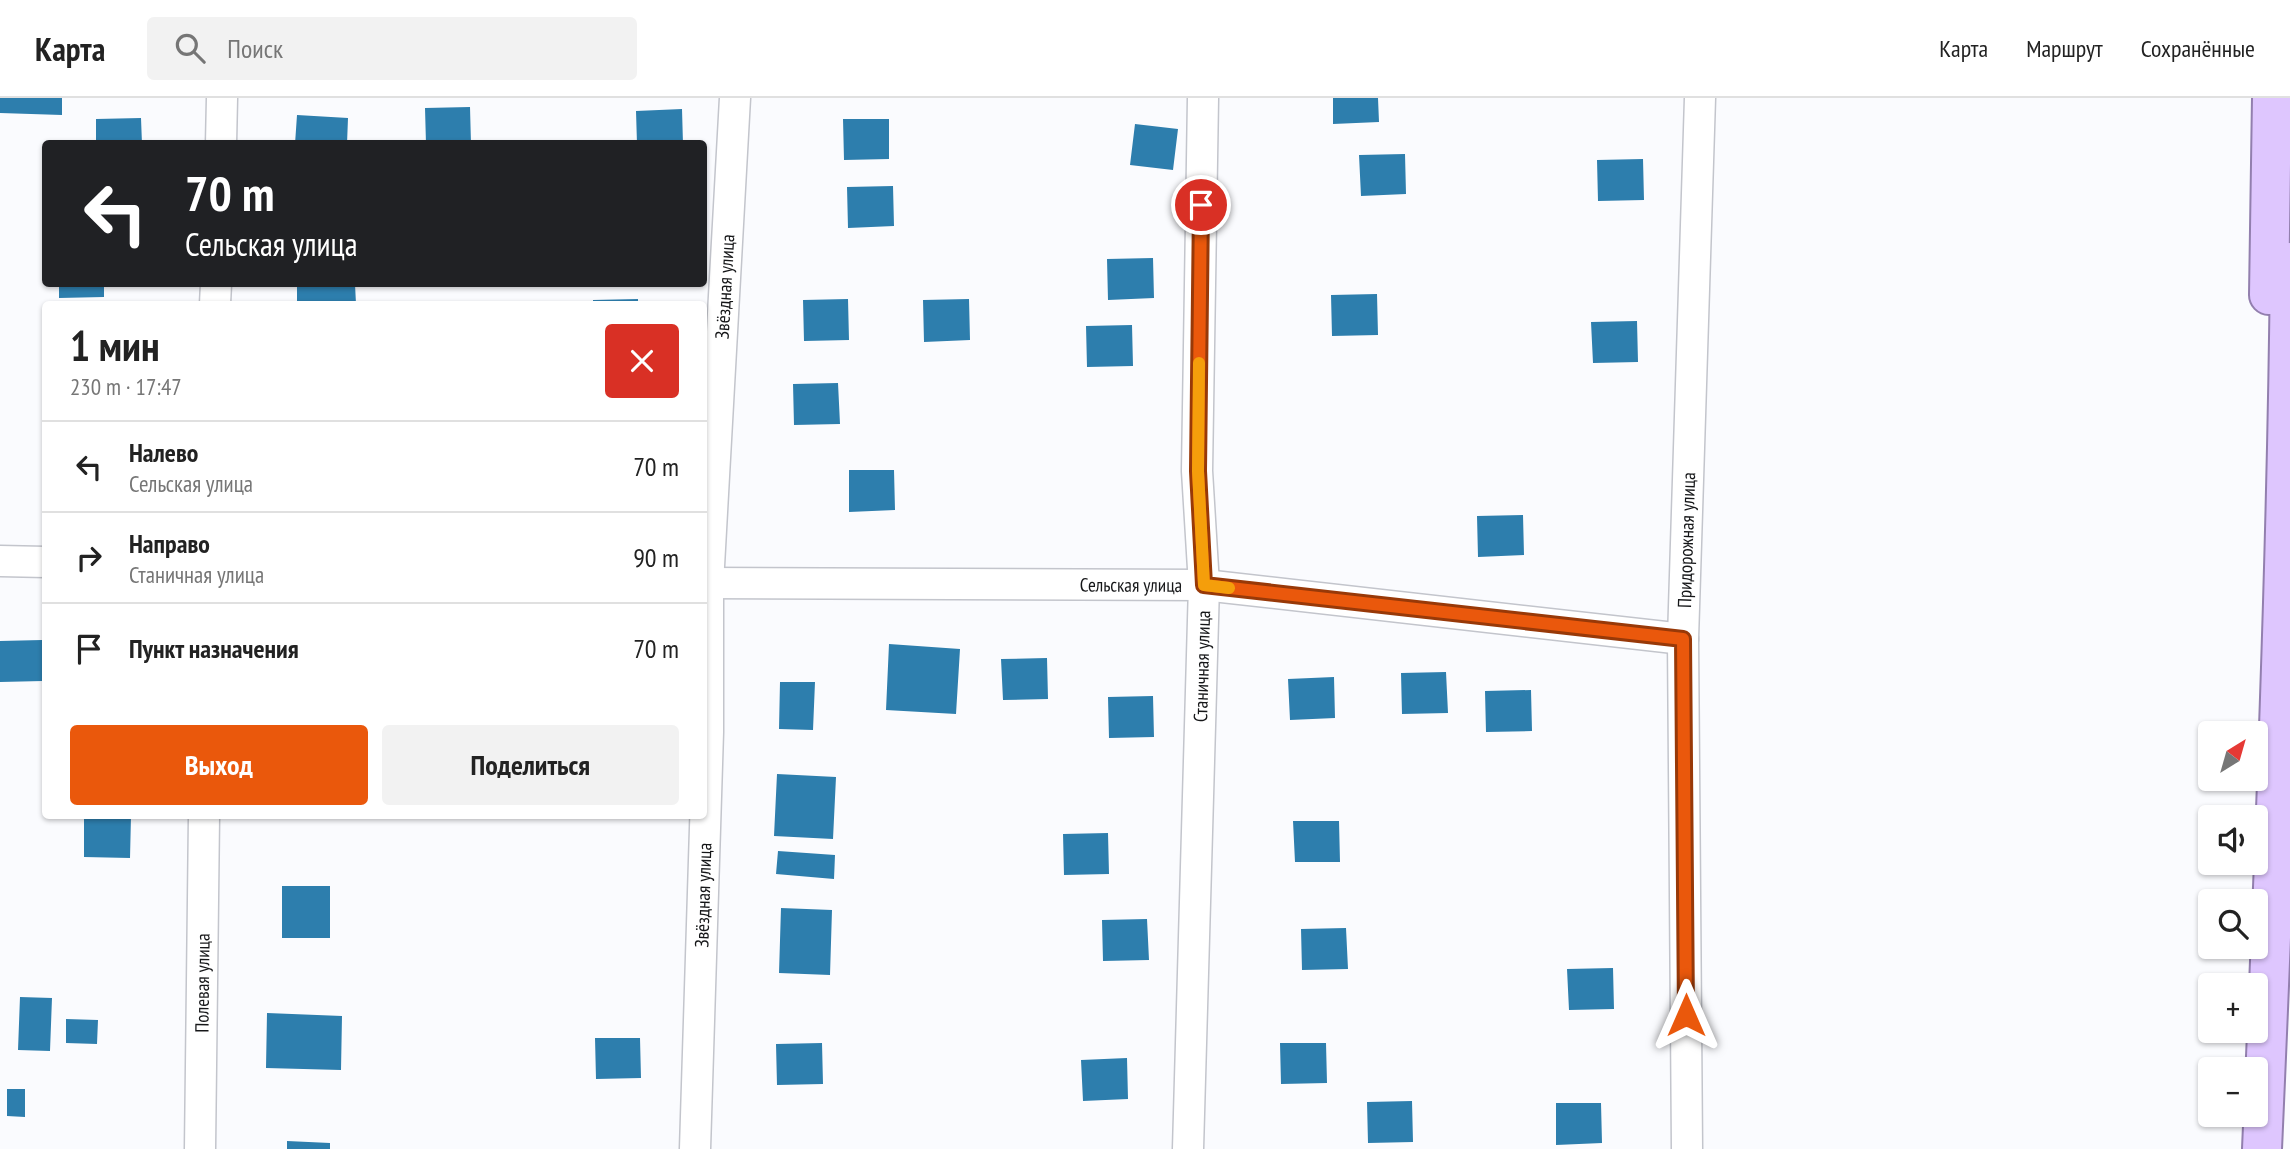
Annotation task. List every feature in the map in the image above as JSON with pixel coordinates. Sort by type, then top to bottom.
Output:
[{"type":"highway","points":[[2256,805],[2265,592],[2272,98]]},
{"type":"highway","points":[[2262,1149],[2274,871],[2290,262]]},
{"type":"highway","points":[[2241,1149],[2242,1127]]},
{"type":"street","points":[[220,140],[222,98]]},
{"type":"street","name":"Звёздная улица","points":[[707,567],[735,98]]},
{"type":"street","name":"Станичная улица","points":[[1188,1149],[1204,585],[1198,471],[1203,98]]},
{"type":"street","name":"Придорожная улица","points":[[1687,1149],[1683,639],[1700,98]]},
{"type":"street","points":[[0,561],[42,562]]},
{"type":"street","name":"Сельская улица","points":[[707,584],[1204,585],[1683,639]]},
{"type":"street","name":"Звёздная улица","points":[[707,658],[707,764]]},
{"type":"street","name":"Полевая улица","points":[[200,1149],[204,819]]},
{"type":"street","name":"Звёздная улица","points":[[695,1149],[705,819]]},
{"type":"building","points":[[0,98],[62,98],[62,115],[0,113]]},
{"type":"building","points":[[1333,98],[1378,98],[1379,122],[1333,124]]},
{"type":"building","points":[[470,107],[471,140],[426,140],[425,108]]},
{"type":"building","points":[[682,109],[683,140],[637,140],[636,111]]},
{"type":"building","points":[[297,115],[348,118],[347,140],[295,140]]},
{"type":"building","points":[[141,118],[142,140],[96,140],[96,119]]},
{"type":"building","points":[[843,119],[889,119],[889,159],[844,160]]},
{"type":"building","points":[[1135,124],[1178,129],[1173,170],[1130,165]]},
{"type":"building","points":[[1405,154],[1406,194],[1361,196],[1359,155]]},
{"type":"building","points":[[1643,159],[1644,200],[1598,201],[1597,160]]},
{"type":"building","points":[[893,186],[894,226],[848,228],[847,187]]},
{"type":"building","points":[[1153,258],[1154,298],[1108,300],[1107,259]]},
{"type":"building","points":[[59,287],[104,287],[104,297],[59,298]]},
{"type":"building","points":[[297,287],[355,287],[356,301],[297,301]]},
{"type":"building","points":[[1377,294],[1378,335],[1332,336],[1331,295]]},
{"type":"building","points":[[638,299],[638,301],[593,301]]},
{"type":"building","points":[[848,299],[849,340],[804,341],[803,300]]},
{"type":"building","points":[[969,299],[970,340],[924,342],[923,300]]},
{"type":"building","points":[[1637,321],[1638,362],[1593,363],[1591,322]]},
{"type":"building","points":[[1132,325],[1133,366],[1087,367],[1086,326]]},
{"type":"building","points":[[838,383],[840,424],[794,425],[793,384]]},
{"type":"building","points":[[849,470],[894,470],[895,510],[849,512]]},
{"type":"building","points":[[1523,515],[1524,555],[1478,557],[1477,516]]},
{"type":"building","points":[[42,640],[42,681],[0,682],[0,641]]},
{"type":"building","points":[[889,644],[960,649],[956,714],[886,710]]},
{"type":"building","points":[[1047,658],[1048,699],[1003,700],[1001,659]]},
{"type":"building","points":[[1446,672],[1448,713],[1402,714],[1401,673]]},
{"type":"building","points":[[1334,677],[1335,718],[1290,720],[1288,679]]},
{"type":"building","points":[[780,682],[815,682],[813,730],[779,729]]},
{"type":"building","points":[[1531,690],[1532,731],[1486,732],[1485,691]]},
{"type":"building","points":[[1153,696],[1154,737],[1109,738],[1108,697]]},
{"type":"building","points":[[777,774],[836,777],[833,839],[774,836]]},
{"type":"building","points":[[84,819],[131,819],[130,858],[84,857]]},
{"type":"building","points":[[1293,821],[1339,821],[1340,862],[1295,862]]},
{"type":"building","points":[[1108,833],[1109,874],[1064,875],[1063,834]]},
{"type":"building","points":[[778,851],[835,855],[834,879],[776,874]]},
{"type":"building","points":[[282,886],[330,886],[330,938],[282,938]]},
{"type":"building","points":[[781,908],[832,910],[830,975],[779,973]]},
{"type":"building","points":[[1147,919],[1149,960],[1103,961],[1102,920]]},
{"type":"building","points":[[1346,928],[1348,969],[1302,970],[1301,929]]},
{"type":"building","points":[[1613,968],[1614,1009],[1569,1010],[1567,969]]},
{"type":"building","points":[[20,997],[52,998],[50,1051],[18,1050]]},
{"type":"building","points":[[267,1013],[342,1016],[341,1070],[266,1068]]},
{"type":"building","points":[[66,1019],[98,1020],[97,1044],[66,1043]]},
{"type":"building","points":[[595,1038],[640,1038],[641,1078],[596,1079]]},
{"type":"building","points":[[822,1043],[823,1084],[777,1085],[776,1044]]},
{"type":"building","points":[[1280,1043],[1326,1043],[1327,1083],[1281,1084]]},
{"type":"building","points":[[1127,1058],[1128,1099],[1083,1101],[1081,1060]]},
{"type":"building","points":[[7,1089],[25,1089],[25,1117],[7,1116]]},
{"type":"building","points":[[1412,1101],[1413,1142],[1368,1143],[1367,1102]]},
{"type":"building","points":[[1556,1103],[1601,1103],[1602,1143],[1556,1145]]},
{"type":"building","points":[[287,1141],[330,1143],[330,1149],[287,1149]]},
{"type":"slow traffic","points":[[1199,363],[1198,471],[1204,585],[1229,588]]},
{"type":"route","points":[[1201,205],[1198,471],[1204,585],[1683,639],[1686,1015]]}]
